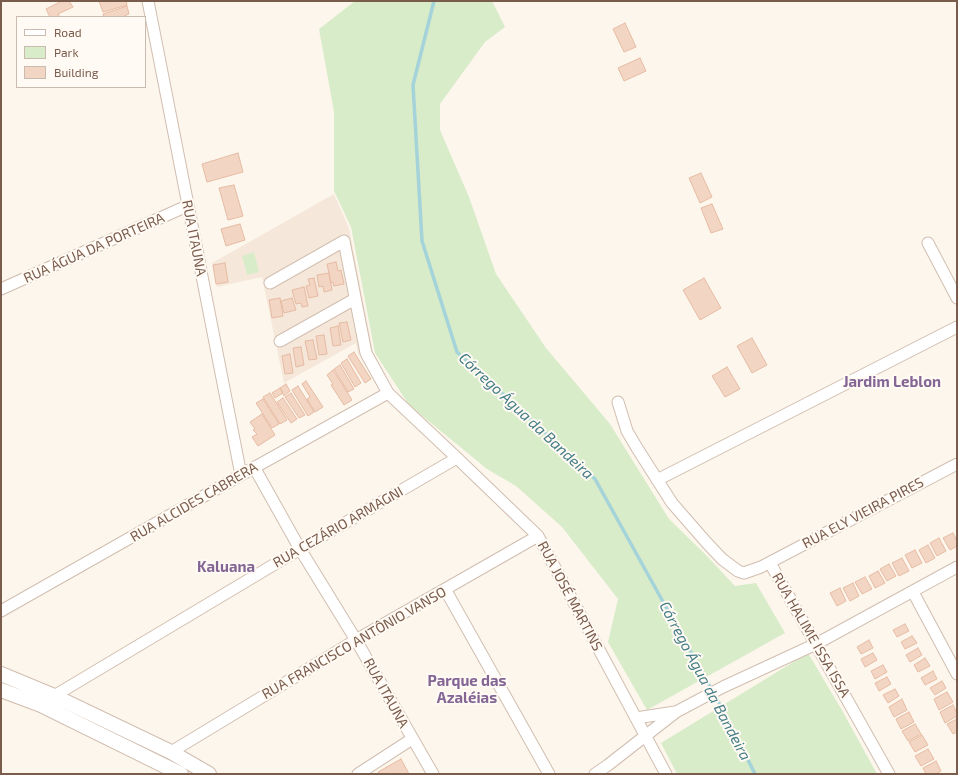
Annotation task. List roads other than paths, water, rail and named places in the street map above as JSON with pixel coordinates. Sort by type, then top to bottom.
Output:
[{"type":"street","name":"RUA ITAUNA","points":[[148,1],[241,475]]},
{"type":"street","name":"RUA ÁGUA DA PORTEIRA","points":[[1,289],[187,206]]},
{"type":"street","name":"RUA JOSÉ MARTINS","points":[[270,283],[344,241],[366,353],[388,393],[538,536],[666,774]]},
{"type":"street","points":[[928,243],[957,298]]},
{"type":"street","points":[[280,341],[355,299]]},
{"type":"street","points":[[657,480],[957,327]]},
{"type":"street","name":"RUA ALCIDES CABRERA","points":[[1,611],[254,467],[388,393]]},
{"type":"street","name":"RUA HALIME ISSA ISSA","points":[[618,402],[627,431],[657,480],[672,503],[706,542],[730,566],[744,573],[752,571],[770,562],[889,774]]},
{"type":"street","name":"RUA CEZÁRIO ARMAGNI","points":[[54,696],[300,549],[457,458]]},
{"type":"street","name":"RUA ELY VIEIRA PIRES","points":[[770,562],[957,464]]},
{"type":"street","name":"RUA ITAUNA","points":[[254,467],[300,549],[356,640],[412,740],[433,774]]},
{"type":"street","name":"RUA FRANCISCO ANTÔNIO VANSO","points":[[171,752],[356,640],[538,536]]},
{"type":"street","points":[[595,774],[676,712],[723,687],[816,644],[957,567]]},
{"type":"street","points":[[445,589],[549,774]]},
{"type":"street","points":[[913,592],[957,674]]},
{"type":"street","points":[[1,674],[54,696],[171,752],[210,774]]},
{"type":"street","points":[[1,690],[41,705],[180,774]]},
{"type":"street","points":[[636,718],[676,712]]},
{"type":"street","points":[[358,774],[412,740]]},
{"type":"waterway","name":"Córrego Água da Bandeira","points":[[434,1],[413,85],[422,241],[457,352],[595,479],[723,710],[755,774]]},
{"type":"district","name":"Jardim Leblon","points":[[892,382]]},
{"type":"district","name":"Kaluana","points":[[226,567]]},
{"type":"district","name":"Parque das Azaléias","points":[[467,690]]}]
